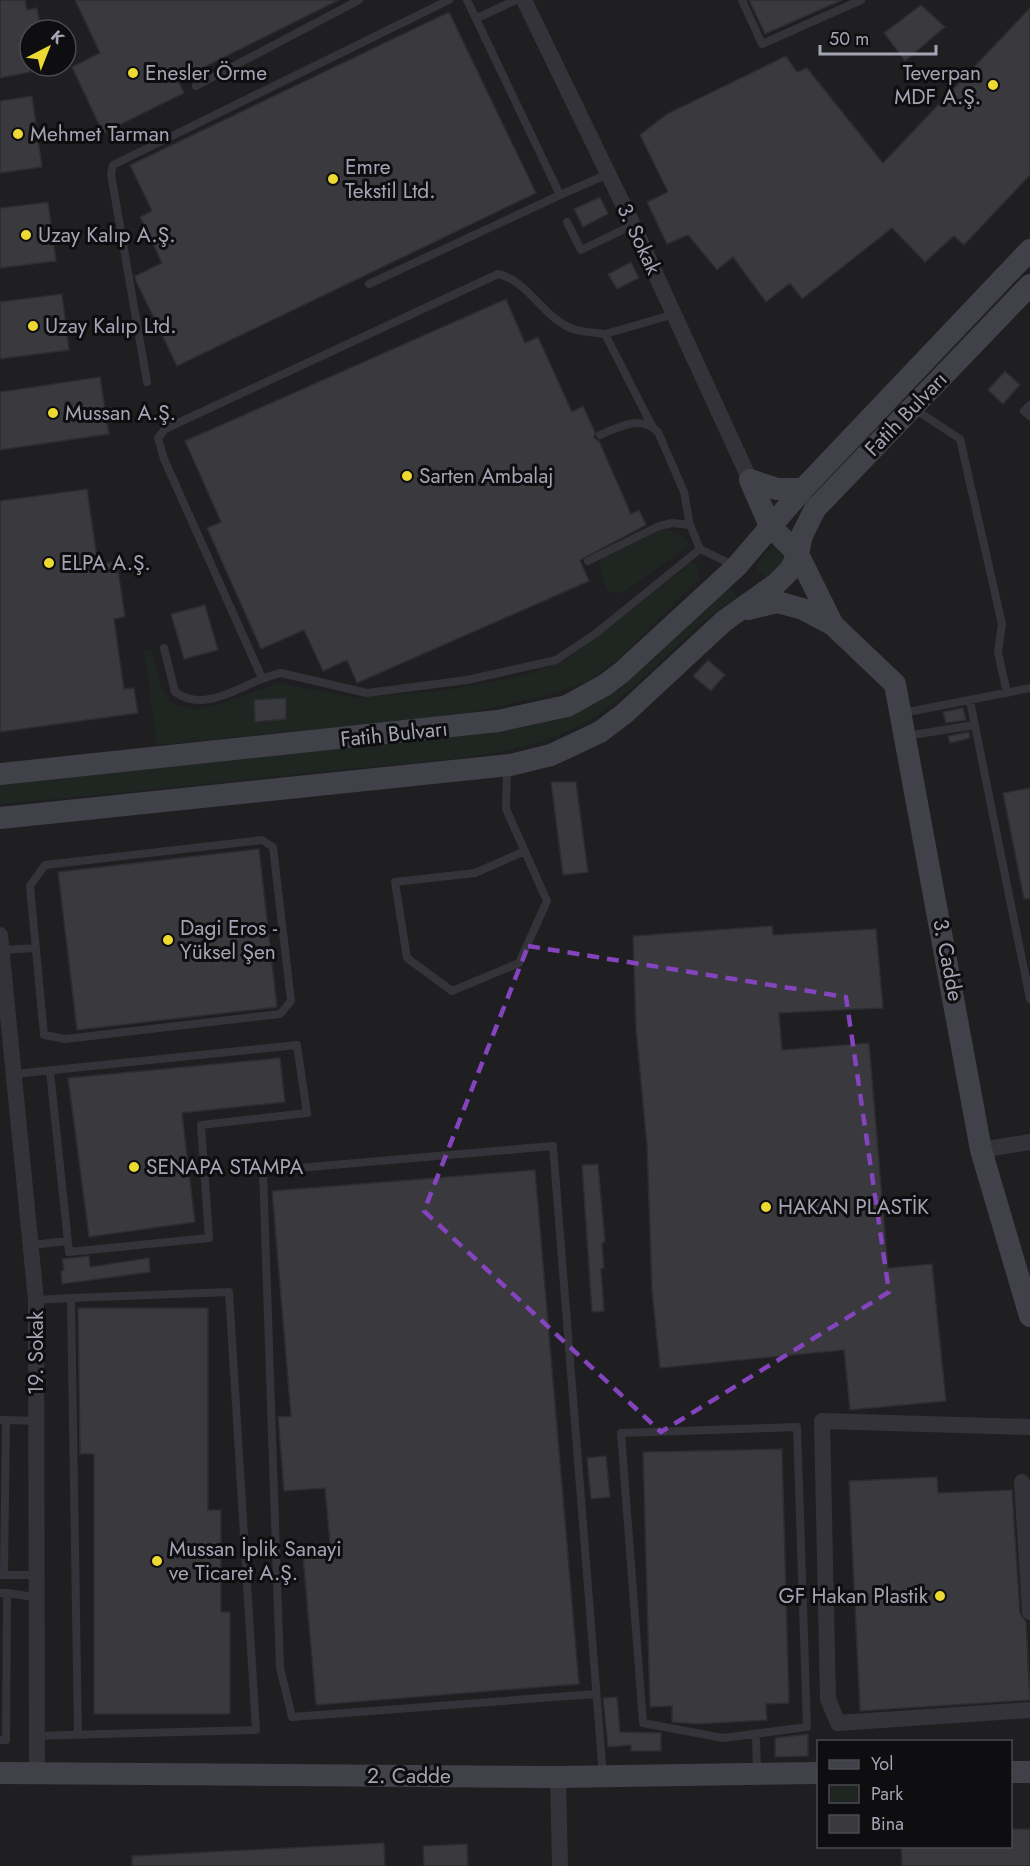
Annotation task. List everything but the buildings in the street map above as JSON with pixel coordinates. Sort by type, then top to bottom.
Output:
[{"type":"main road","name":"Fatih Bulvarı","points":[[0,774],[414,732],[498,721],[567,706],[605,685],[622,672],[736,567],[803,489],[1030,250]]},
{"type":"main road","name":"Fatih Bulvarı","points":[[0,818],[507,765],[551,755],[600,732],[625,713],[709,634],[789,570],[798,554],[802,535],[815,509],[1030,285]]},
{"type":"main road","points":[[750,480],[777,489],[803,489]]},
{"type":"main road","points":[[750,480],[770,526],[798,554],[833,625]]},
{"type":"main road","points":[[736,567],[739,575],[750,588],[763,593]]},
{"type":"main road","points":[[739,611],[777,602],[803,609],[833,625]]},
{"type":"main road","name":"3. Cadde","points":[[833,625],[895,684],[981,1150],[1030,1316]]},
{"type":"main road","points":[[1012,1772],[1030,1772]]},
{"type":"main road","name":"2. Cadde","points":[[0,1773],[558,1777],[817,1773]]},
{"type":"street","name":"3. Sokak","points":[[524,0],[675,314],[750,480]]},
{"type":"street","name":"19. Sokak","points":[[1,942],[36,1300],[35,1597],[38,1773]]},
{"type":"street","points":[[981,1150],[1030,1142]]},
{"type":"street","points":[[1030,1427],[822,1421],[828,1699],[838,1723],[1030,1710]]},
{"type":"street","points":[[1022,1482],[1030,1612]]},
{"type":"street","points":[[558,1777],[560,1866]]},
{"type":"lane","points":[[196,86],[359,0]]},
{"type":"lane","points":[[147,382],[111,174],[113,165],[449,0]]},
{"type":"lane","points":[[466,0],[477,18],[560,195]]},
{"type":"lane","points":[[477,18],[516,0]]},
{"type":"lane","points":[[742,0],[762,44],[861,0]]},
{"type":"lane","points":[[369,284],[608,174]]},
{"type":"lane","points":[[567,222],[581,250],[633,225]]},
{"type":"lane","points":[[262,678],[165,459],[158,438],[165,429],[498,274],[512,278],[541,306],[571,328],[605,334],[675,314]]},
{"type":"lane","points":[[605,334],[652,426],[658,432],[684,492],[690,525],[700,549],[736,567]]},
{"type":"lane","points":[[1030,405],[1024,411],[1030,416]]},
{"type":"lane","points":[[912,407],[960,439],[1002,624],[998,652],[1006,693]]},
{"type":"lane","points":[[600,435],[633,422],[652,426]]},
{"type":"lane","points":[[588,561],[659,526],[672,523],[690,525]]},
{"type":"lane","points":[[164,648],[175,692],[182,697],[201,700],[227,695],[262,678],[281,673],[367,693],[466,680],[556,660],[595,634],[700,549]]},
{"type":"lane","points":[[902,713],[1030,688]]},
{"type":"lane","points":[[970,701],[1030,999]]},
{"type":"lane","points":[[906,736],[975,725]]},
{"type":"lane","points":[[507,765],[506,810],[525,851],[547,901],[519,963],[452,991],[407,958],[395,882],[475,873],[525,851]]},
{"type":"lane","points":[[262,840],[273,847],[291,1001],[280,1014],[65,1039],[44,1035],[36,948],[30,886],[45,865],[262,840]]},
{"type":"lane","points":[[1,942],[36,948]]},
{"type":"lane","points":[[14,1074],[297,1045],[307,1113],[201,1125],[209,1238],[69,1252],[50,1071]]},
{"type":"lane","points":[[595,1694],[292,1717],[280,1668],[263,1171],[554,1146],[603,1776]]},
{"type":"lane","points":[[31,1245],[68,1241]]},
{"type":"lane","points":[[36,1300],[229,1292],[256,1730],[37,1736]]},
{"type":"lane","points":[[71,1298],[78,1735]]},
{"type":"lane","points":[[36,1575],[2,1575],[3,1420],[37,1421]]},
{"type":"lane","points":[[797,1427],[807,1727],[756,1734],[723,1738],[643,1723],[621,1433],[797,1427]]},
{"type":"lane","points":[[0,1740],[6,1740],[4,1593],[35,1597]]},
{"type":"lane","points":[[756,1734],[757,1774]]},
{"type":"highlighted area","points":[[528,946],[846,997],[889,1292],[661,1432],[424,1211]]},
{"type":"shaded area","points":[[0,0],[1030,0],[1030,1866],[0,1866]]},
{"type":"green space","points":[[664,529],[682,535],[688,541],[688,547],[626,590],[618,594],[607,590],[599,567],[603,554],[652,531]]},
{"type":"green space","points":[[774,548],[779,549],[783,556],[781,564],[768,577],[757,571],[762,557]]},
{"type":"green space","points":[[691,563],[697,564],[699,578],[618,660],[588,681],[549,695],[459,715],[157,745],[144,651],[152,651],[162,688],[168,700],[181,707],[197,709],[214,706],[279,683],[356,698],[439,691],[524,676],[566,660]]},
{"type":"green space","points":[[725,584],[738,596],[717,611],[639,682],[599,714],[550,738],[494,753],[435,761],[0,804],[0,783],[568,715],[599,702],[614,690]]},
{"type":"place","name":"Enesler Örme","points":[[133,73]]},
{"type":"place","name":"Teverpan MDF A.Ş.","points":[[993,85]]},
{"type":"place","name":"Mehmet Tarman","points":[[18,134]]},
{"type":"place","name":"Emre Tekstil Ltd.","points":[[333,179]]},
{"type":"place","name":"Uzay Kalıp A.Ş.","points":[[26,235]]},
{"type":"place","name":"Uzay Kalıp Ltd.","points":[[33,326]]},
{"type":"place","name":"Mussan A.Ş.","points":[[53,413]]},
{"type":"place","name":"Sarten Ambalaj","points":[[407,476]]},
{"type":"place","name":"ELPA A.Ş.","points":[[49,563]]},
{"type":"place","name":"Dagi Eros - Yüksel Şen","points":[[168,940]]},
{"type":"place","name":"SENAPA STAMPA","points":[[134,1167]]},
{"type":"place","name":"HAKAN PLASTİK","points":[[766,1207]]},
{"type":"place","name":"Mussan İplik Sanayi ve Ticaret A.Ş.","points":[[157,1561]]},
{"type":"place","name":"GF Hakan Plastik","points":[[940,1596]]}]
